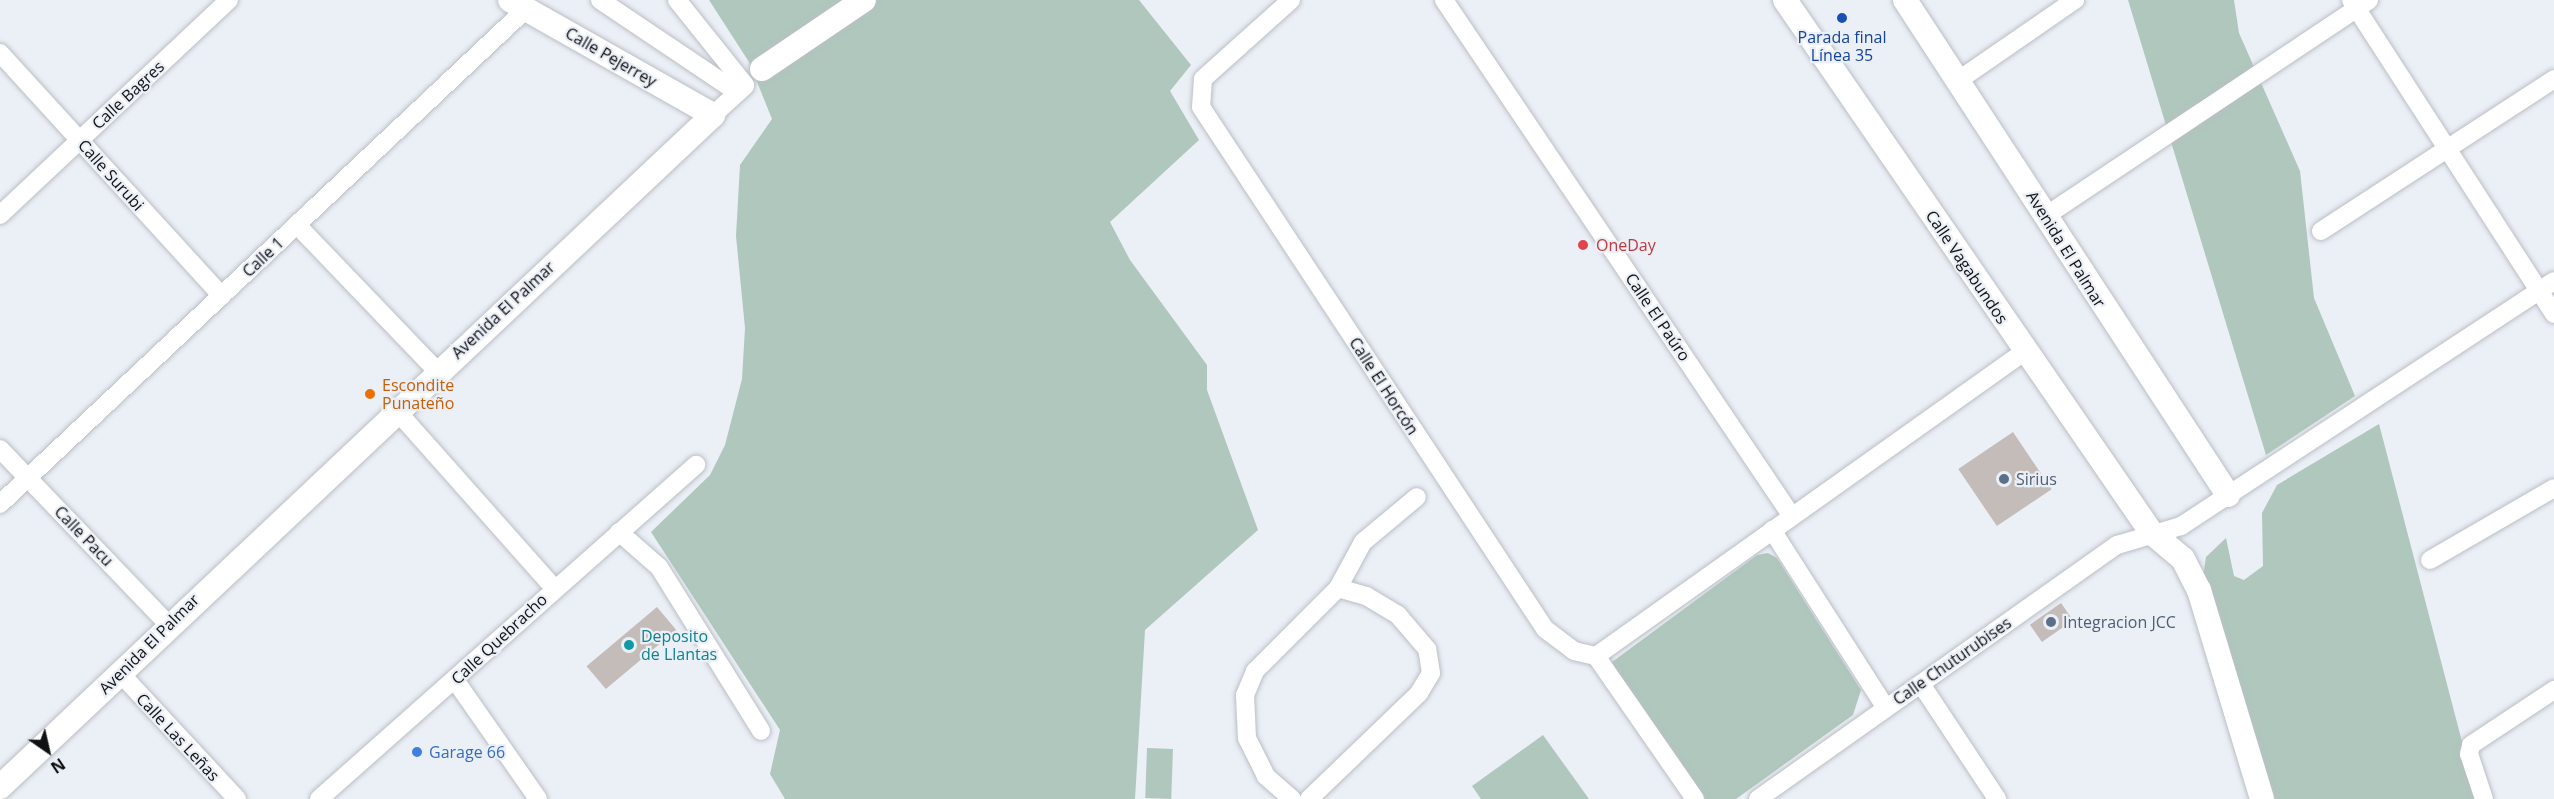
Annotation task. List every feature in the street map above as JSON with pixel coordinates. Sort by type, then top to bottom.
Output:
[{"type":"street","name":"Calle Bagres","points":[[0,215],[229,0]]},
{"type":"street","points":[[600,0],[748,82]]},
{"type":"street","points":[[677,0],[748,82]]},
{"type":"street","name":"Avenida El Palmar","points":[[0,787],[120,674],[168,624],[748,82],[864,0]]},
{"type":"street","name":"Calle El Horcón","points":[[1291,0],[1207,75],[1199,90],[1201,107],[1545,630],[1574,651],[1596,656]]},
{"type":"street","name":"Calle El Paúro","points":[[1444,0],[1791,515]]},
{"type":"street","name":"Calle Vagabundos","points":[[1785,0],[2024,352],[2151,532],[2184,559],[2199,590],[2262,799]]},
{"type":"street","name":"Avenida El Palmar","points":[[1905,0],[1956,82],[2047,215],[2228,495]]},
{"type":"street","points":[[1956,82],[2074,0]]},
{"type":"street","points":[[2047,215],[2359,3],[2449,152],[2547,286],[2554,314]]},
{"type":"street","name":"Calle Pejerrey","points":[[518,5],[713,115]]},
{"type":"street","name":"Calle 1","points":[[0,504],[297,225],[518,5]]},
{"type":"street","name":"Calle Surubi","points":[[0,54],[222,296]]},
{"type":"street","points":[[2321,231],[2449,152],[2554,80]]},
{"type":"street","points":[[297,225],[437,371]]},
{"type":"street","name":"Calle Chuturubises","points":[[1758,799],[2117,545],[2151,532],[2181,526],[2547,286]]},
{"type":"street","points":[[1695,799],[1596,656],[1791,515],[2024,352]]},
{"type":"street","name":"Calle Quebracho","points":[[319,799],[455,680],[554,588],[396,410]]},
{"type":"street","name":"Calle Pacu","points":[[0,449],[168,624]]},
{"type":"street","points":[[554,588],[696,465]]},
{"type":"street","points":[[2430,560],[2554,488]]},
{"type":"street","points":[[1292,799],[1254,758],[1244,717],[1245,695],[1255,671],[1338,588],[1363,542],[1417,497]]},
{"type":"street","points":[[1772,530],[1886,707]]},
{"type":"street","points":[[619,532],[659,567],[761,731]]},
{"type":"street","points":[[1309,799],[1419,693],[1431,673],[1427,650],[1398,615],[1366,596],[1338,588]]},
{"type":"street","name":"Calle Las Leñas","points":[[120,674],[237,799]]},
{"type":"street","points":[[455,680],[538,799]]},
{"type":"street","points":[[1921,684],[1997,799]]},
{"type":"street","points":[[2484,799],[2469,754],[2471,745],[2554,690]]},
{"type":"green space","points":[[709,0],[1139,0],[1191,65],[1170,91],[1199,140],[1110,222],[1130,260],[1207,365],[1207,390],[1258,530],[1145,630],[1135,799],[785,799],[770,774],[780,730],[651,532],[710,475],[725,445],[742,379],[745,328],[736,236],[740,165],[772,119],[749,62]]},
{"type":"green space","points":[[2128,0],[2234,0],[2239,33],[2300,171],[2314,298],[2355,396],[2266,455]]},
{"type":"green space","points":[[2379,424],[2477,799],[2264,799],[2202,582],[2206,557],[2226,538],[2234,576],[2244,580],[2263,566],[2262,513],[2277,485]]},
{"type":"green space","points":[[1768,553],[1777,558],[1861,690],[1853,715],[1736,799],[1693,799],[1608,665],[1757,555]]},
{"type":"green space","points":[[1543,735],[1589,799],[1481,799],[1472,786]]},
{"type":"green space","points":[[1147,748],[1173,749],[1171,799],[1145,798]]},
{"type":"building","name":"Sirius","points":[[2013,432],[2052,489],[1997,526],[1958,469]]},
{"type":"building","name":"Integracion JCC","points":[[2061,603],[2073,620],[2042,642],[2030,625]]},
{"type":"building","name":"Deposito de Llantas","points":[[657,607],[676,630],[606,689],[587,666]]},
{"type":"place","name":"Parada final Línea 35","points":[[1842,18]]},
{"type":"place","name":"OneDay","points":[[1583,245]]},
{"type":"place","name":"Escondite Punateño","points":[[370,394]]},
{"type":"place","name":"Sirius","points":[[2004,479]]},
{"type":"place","name":"Integracion JCC","points":[[2051,622]]},
{"type":"place","name":"Deposito de Llantas","points":[[629,645]]},
{"type":"place","name":"Garage 66","points":[[417,752]]}]
